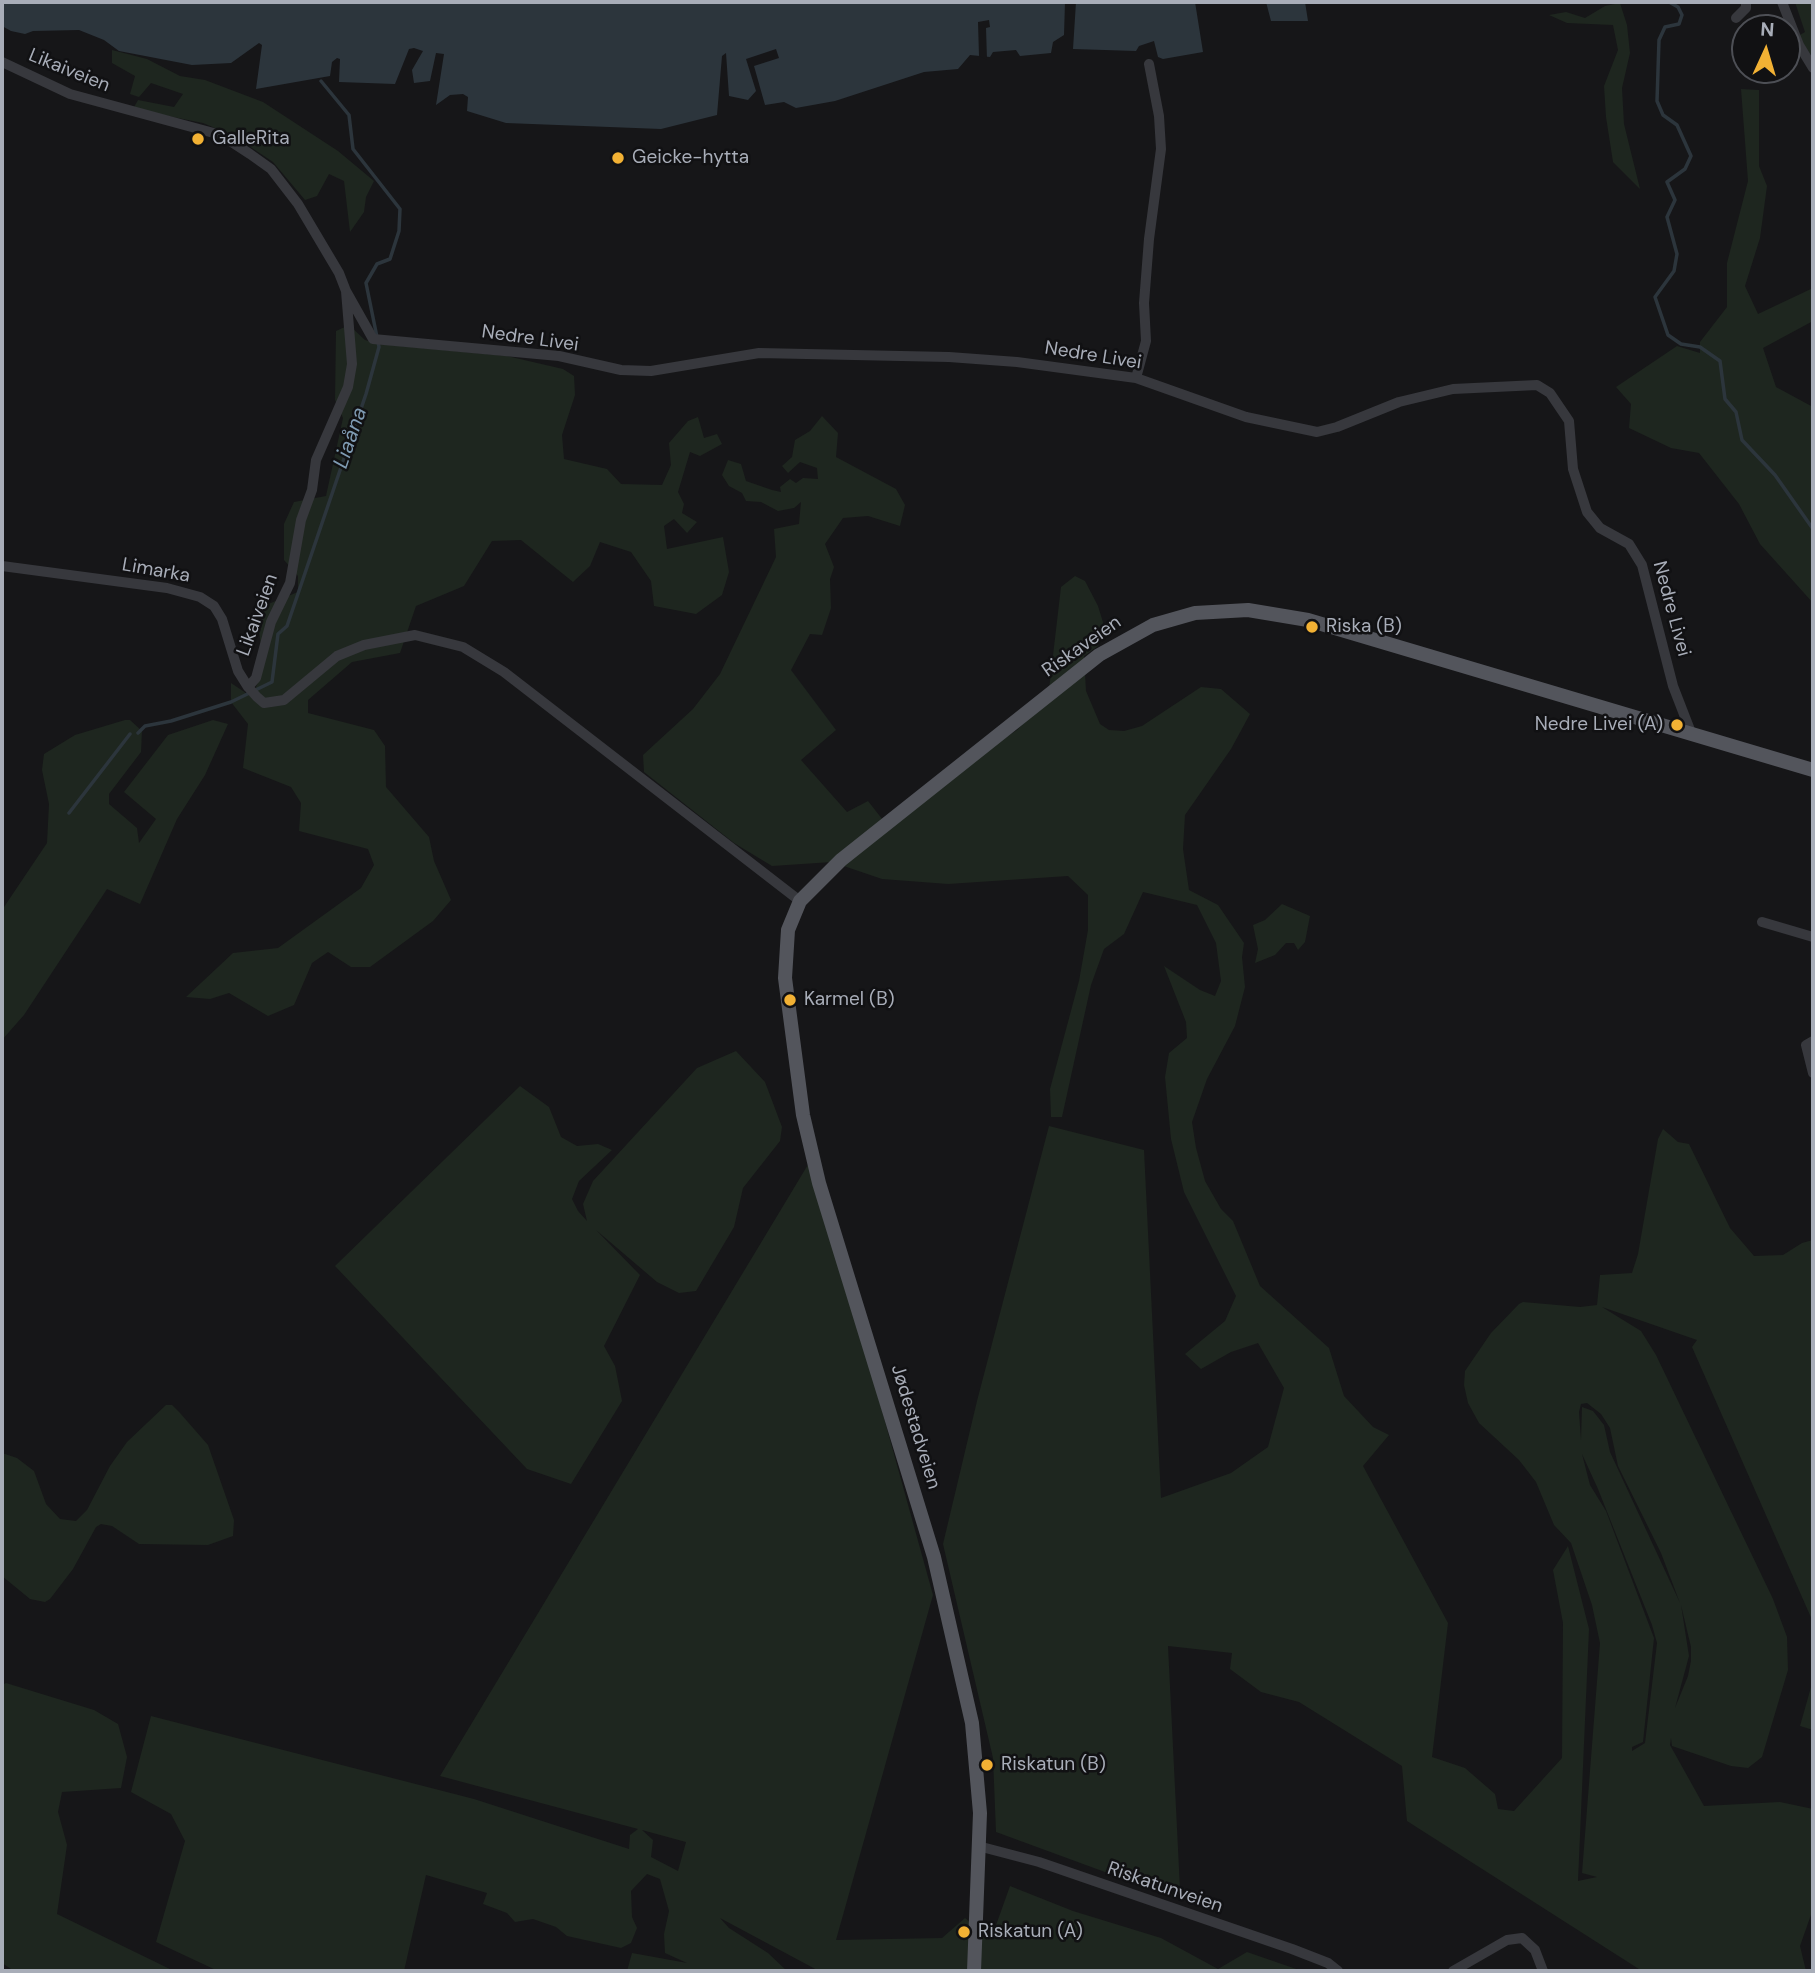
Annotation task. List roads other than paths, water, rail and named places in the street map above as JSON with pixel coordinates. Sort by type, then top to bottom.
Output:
[{"type":"main road","name":"Riskaveien","points":[[800,901],[841,860],[1098,655],[1138,632],[1187,615],[1248,610],[1308,620],[1813,771]]},
{"type":"main road","name":"Jødestadveien","points":[[800,901],[788,930],[785,978],[803,1115],[819,1183],[918,1501],[955,1641],[977,1759],[978,1846],[974,1971]]},
{"type":"street","points":[[1782,2],[1799,45],[1813,68]]},
{"type":"street","name":"Likaiveien","points":[[2,62],[70,94],[221,135],[250,154],[271,169],[298,204],[346,291],[352,364],[348,387],[316,460],[312,490],[301,520],[290,583],[271,622],[256,678],[248,687],[264,703],[284,700],[337,656],[364,645],[394,638],[415,635],[463,647],[504,672],[800,901]]},
{"type":"street","points":[[1136,378],[1146,341],[1144,303],[1161,149],[1159,116],[1149,64]]},
{"type":"street","name":"Nedre Livei","points":[[346,291],[373,339],[559,356],[619,370],[651,371],[760,354],[983,359],[1136,378],[1246,417],[1317,432],[1338,427],[1399,402],[1453,389],[1515,383],[1541,386],[1562,407],[1569,421],[1573,469],[1587,512],[1600,528],[1629,544],[1643,565],[1673,686],[1692,735]]},
{"type":"street","name":"Limarka","points":[[2,566],[167,589],[200,597],[214,606],[222,619],[238,671],[248,687]]},
{"type":"street","points":[[1762,922],[1813,937]]},
{"type":"street","points":[[1813,1041],[1806,1045],[1813,1073]]},
{"type":"street","name":"Riskatunveien","points":[[978,1846],[1039,1862],[1292,1949],[1328,1963],[1338,1971]]},
{"type":"street","points":[[1453,1971],[1507,1940],[1522,1938],[1535,1950],[1544,1971]]},
{"type":"waterway","points":[[1669,2],[1678,7],[1682,15],[1679,24],[1665,27],[1659,40],[1657,101],[1663,115],[1677,125],[1691,156],[1685,169],[1667,182],[1675,200],[1667,217],[1677,254],[1674,271],[1655,297],[1668,335],[1681,344],[1700,347],[1720,361],[1725,399],[1736,412],[1742,440],[1775,475],[1813,529]]},
{"type":"waterway","name":"Liaåna","points":[[138,733],[145,726],[171,721],[231,702],[272,682],[278,634],[287,626],[366,394],[379,347],[366,283],[377,264],[390,259],[399,231],[400,209],[353,149],[349,115],[321,81]]},
{"type":"waterway","name":"Liaåna","points":[[69,813],[130,734]]},
{"type":"place","name":"GalleRita","points":[[198,139]]},
{"type":"place","name":"Geicke-hytta","points":[[618,158]]},
{"type":"place","name":"Riska (B)","points":[[1312,627]]},
{"type":"place","name":"Nedre Livei (A)","points":[[1677,725]]},
{"type":"place","name":"Karmel (B)","points":[[790,1000]]},
{"type":"place","name":"Riskatun (B)","points":[[987,1765]]},
{"type":"place","name":"Riskatun (A)","points":[[964,1932]]}]
